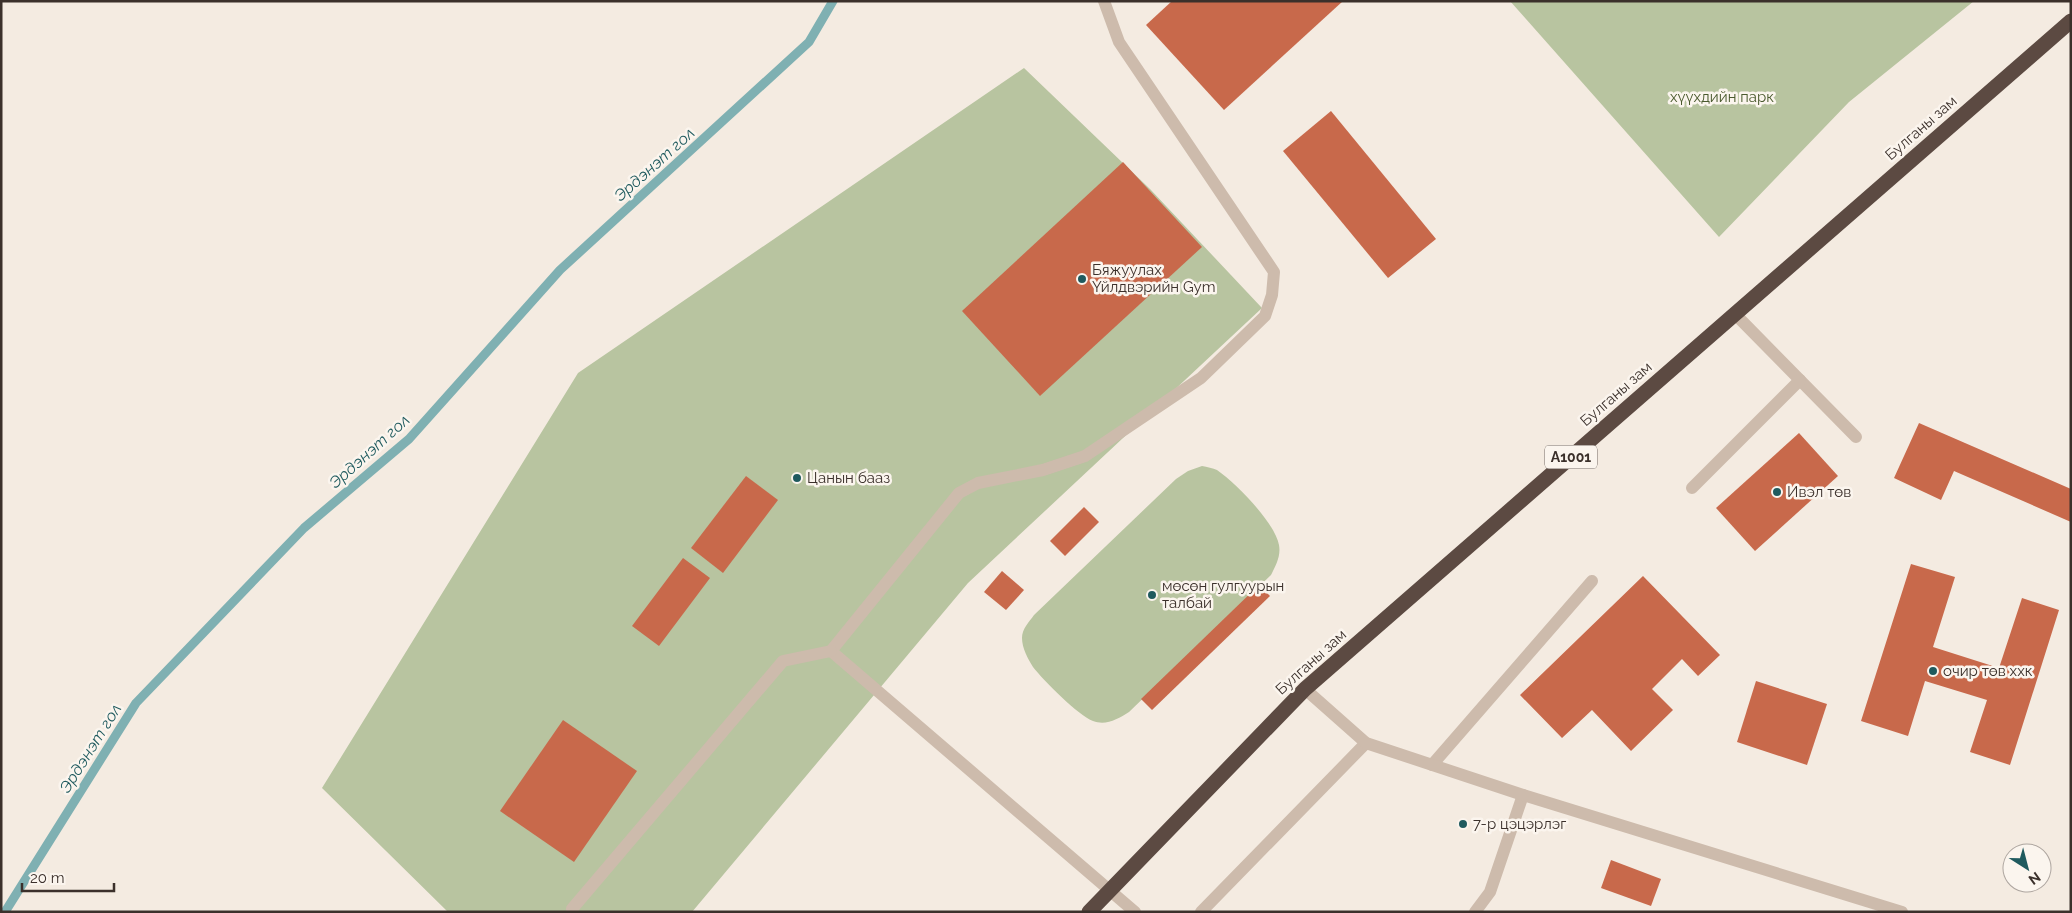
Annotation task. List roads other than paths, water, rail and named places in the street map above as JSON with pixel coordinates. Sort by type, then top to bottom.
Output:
[{"type":"highway","name":"Булганы зам","points":[[1088,912],[1305,689],[2071,21]]},
{"type":"street","points":[[572,909],[783,661],[830,651],[959,493],[978,484],[1044,470],[1085,456],[1202,378],[1265,316],[1272,295],[1274,272],[1119,42],[1104,1]]},
{"type":"street","points":[[1735,314],[1856,437]]},
{"type":"street","points":[[1692,488],[1800,380]]},
{"type":"street","points":[[1432,765],[1592,581]]},
{"type":"street","points":[[830,651],[1134,912]]},
{"type":"street","points":[[1305,689],[1366,743],[1523,796],[1902,912]]},
{"type":"street","points":[[1200,912],[1366,743]]},
{"type":"street","points":[[1475,912],[1490,892],[1523,796]]},
{"type":"waterway","name":"Эрдэнэт гол","points":[[5,912],[136,703],[304,528],[409,439],[560,270],[809,42],[833,1]]},
{"type":"place","name":"Бяжуулах Үйлдвэрийн Gym","points":[[1082,279]]},
{"type":"place","name":"Цанын бааз","points":[[797,478]]},
{"type":"place","name":"Ивэл төв","points":[[1777,492]]},
{"type":"place","name":"мөсөн гулгуурын талбай","points":[[1152,595]]},
{"type":"place","name":"очир төв ххк","points":[[1933,671]]},
{"type":"place","name":"7-р цэцэрлэг","points":[[1463,824]]},
{"type":"park label","name":"хүүхдийн парк","points":[[1722,97]]}]
